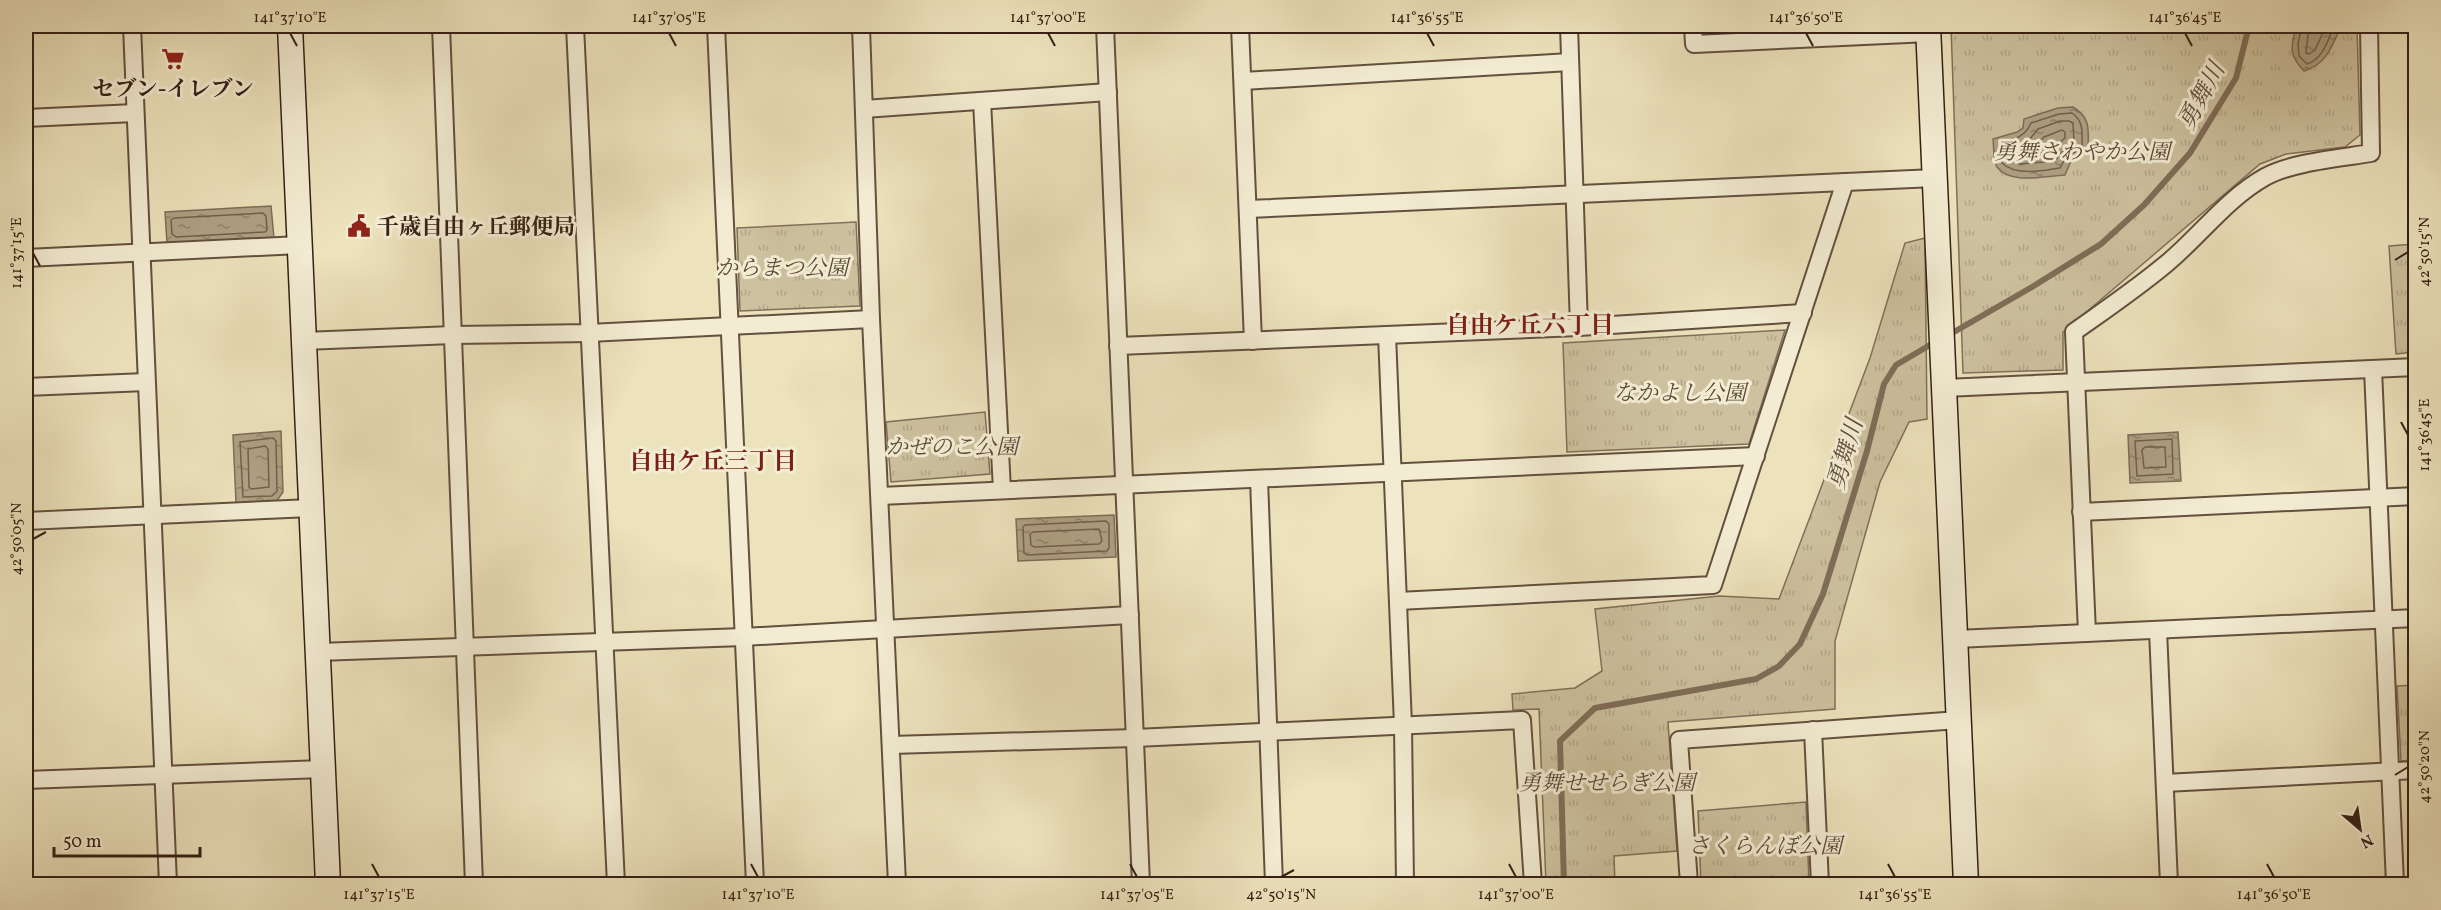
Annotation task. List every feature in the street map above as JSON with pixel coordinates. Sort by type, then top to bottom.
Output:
[{"type":"street","points":[[132,26],[168,885]]},
{"type":"street","points":[[290,26],[328,885]]},
{"type":"street","points":[[441,26],[474,885]]},
{"type":"street","points":[[575,26],[616,885]]},
{"type":"street","points":[[716,26],[754,885]]},
{"type":"street","points":[[861,26],[871,319],[897,885]]},
{"type":"street","points":[[1105,26],[1141,885]]},
{"type":"street","points":[[1240,26],[1253,341]]},
{"type":"street","points":[[1569,26],[1579,327]]},
{"type":"street","points":[[1693,26],[1694,44],[1929,29],[1966,885]]},
{"type":"street","points":[[2087,633],[2073,332],[2166,265],[2232,200],[2267,176],[2305,164],[2372,153],[2369,26]]},
{"type":"street","points":[[1242,81],[1570,62]]},
{"type":"street","points":[[864,109],[1107,92]]},
{"type":"street","points":[[982,101],[1002,490]]},
{"type":"street","points":[[26,118],[135,113]]},
{"type":"street","points":[[1248,209],[1935,178]]},
{"type":"street","points":[[1398,602],[1713,585],[1845,182]]},
{"type":"street","points":[[26,258],[300,245]]},
{"type":"street","points":[[1118,346],[1579,327],[1803,313]]},
{"type":"street","points":[[304,341],[453,335],[589,333],[871,319]]},
{"type":"street","points":[[1387,335],[1398,602],[1405,885]]},
{"type":"street","points":[[1945,379],[2075,382],[2415,367]]},
{"type":"street","points":[[2373,369],[2395,885]]},
{"type":"street","points":[[26,387],[147,382]]},
{"type":"street","points":[[880,496],[1756,456]]},
{"type":"street","points":[[1259,479],[1274,885]]},
{"type":"street","points":[[2081,512],[2415,496]]},
{"type":"street","points":[[26,521],[311,508]]},
{"type":"street","points":[[318,652],[744,637],[1130,615]]},
{"type":"street","points":[[1956,639],[2415,618]]},
{"type":"street","points":[[2158,630],[2169,885]]},
{"type":"street","points":[[891,745],[1135,738],[1521,720],[1533,885]]},
{"type":"street","points":[[1689,885],[1679,740],[1959,720]]},
{"type":"street","points":[[1813,730],[1820,885]]},
{"type":"street","points":[[26,780],[323,769]]},
{"type":"street","points":[[2165,783],[2415,770]]},
{"type":"green space","name":"勇舞さわやか公園","points":[[1951,26],[2357,26],[2360,135],[2345,147],[2286,154],[2260,164],[2063,332],[2063,370],[1963,373]]},
{"type":"green space","name":"からまつ公園","points":[[856,222],[860,306],[740,311],[737,228]]},
{"type":"green space","name":"勇舞せせらぎ公園","points":[[1925,238],[1927,419],[1909,422],[1880,482],[1835,641],[1835,709],[1668,722],[1677,851],[1614,856],[1615,884],[1546,884],[1539,709],[1513,710],[1512,694],[1575,688],[1602,671],[1595,609],[1719,596],[1779,599],[1870,358],[1905,243]]},
{"type":"green space","points":[[2415,244],[2415,352],[2396,354],[2389,246]]},
{"type":"green space","name":"なかよし公園","points":[[1785,330],[1749,444],[1567,452],[1563,343]]},
{"type":"green space","name":"かぜのこ公園","points":[[985,412],[990,474],[891,482],[886,422]]},
{"type":"green space","points":[[2415,685],[2415,760],[2401,761],[2397,686]]},
{"type":"green space","name":"さくらんぼ公園","points":[[1806,802],[1809,883],[1701,884],[1698,811]]},
{"type":"water","points":[[2296,26],[2341,26],[2323,59],[2304,71],[2295,60],[2292,50]]},
{"type":"water","points":[[2073,107],[2083,116],[2088,126],[2088,151],[2070,163],[2065,175],[2019,178],[2003,173],[1997,167],[1993,139],[2017,132],[2023,128],[2024,119],[2058,108]]},
{"type":"water","points":[[2408,144],[2415,144],[2415,181],[2409,181]]},
{"type":"water","points":[[271,206],[274,238],[167,243],[165,212]]},
{"type":"water","points":[[281,431],[283,492],[276,502],[236,503],[233,435]]},
{"type":"water","points":[[2178,432],[2181,481],[2130,483],[2128,435]]},
{"type":"water","points":[[1114,515],[1116,557],[1018,561],[1016,519]]},
{"type":"waterway","name":"勇舞川","points":[[1947,336],[2101,244],[2144,205],[2190,153],[2236,78],[2249,26]]},
{"type":"waterway","name":"勇舞川","points":[[1564,884],[1560,741],[1595,708],[1756,679],[1779,666],[1800,644],[1823,594],[1867,451],[1884,384],[1896,365],[1935,342]]},
{"type":"place","name":"セブン-イレブン","points":[[173,59]]},
{"type":"place","name":"千歳自由ヶ丘郵便局","points":[[359,226]]},
{"type":"district","name":"自由ケ丘六丁目","points":[[1530,325]]},
{"type":"district","name":"自由ケ丘三丁目","points":[[713,461]]}]
